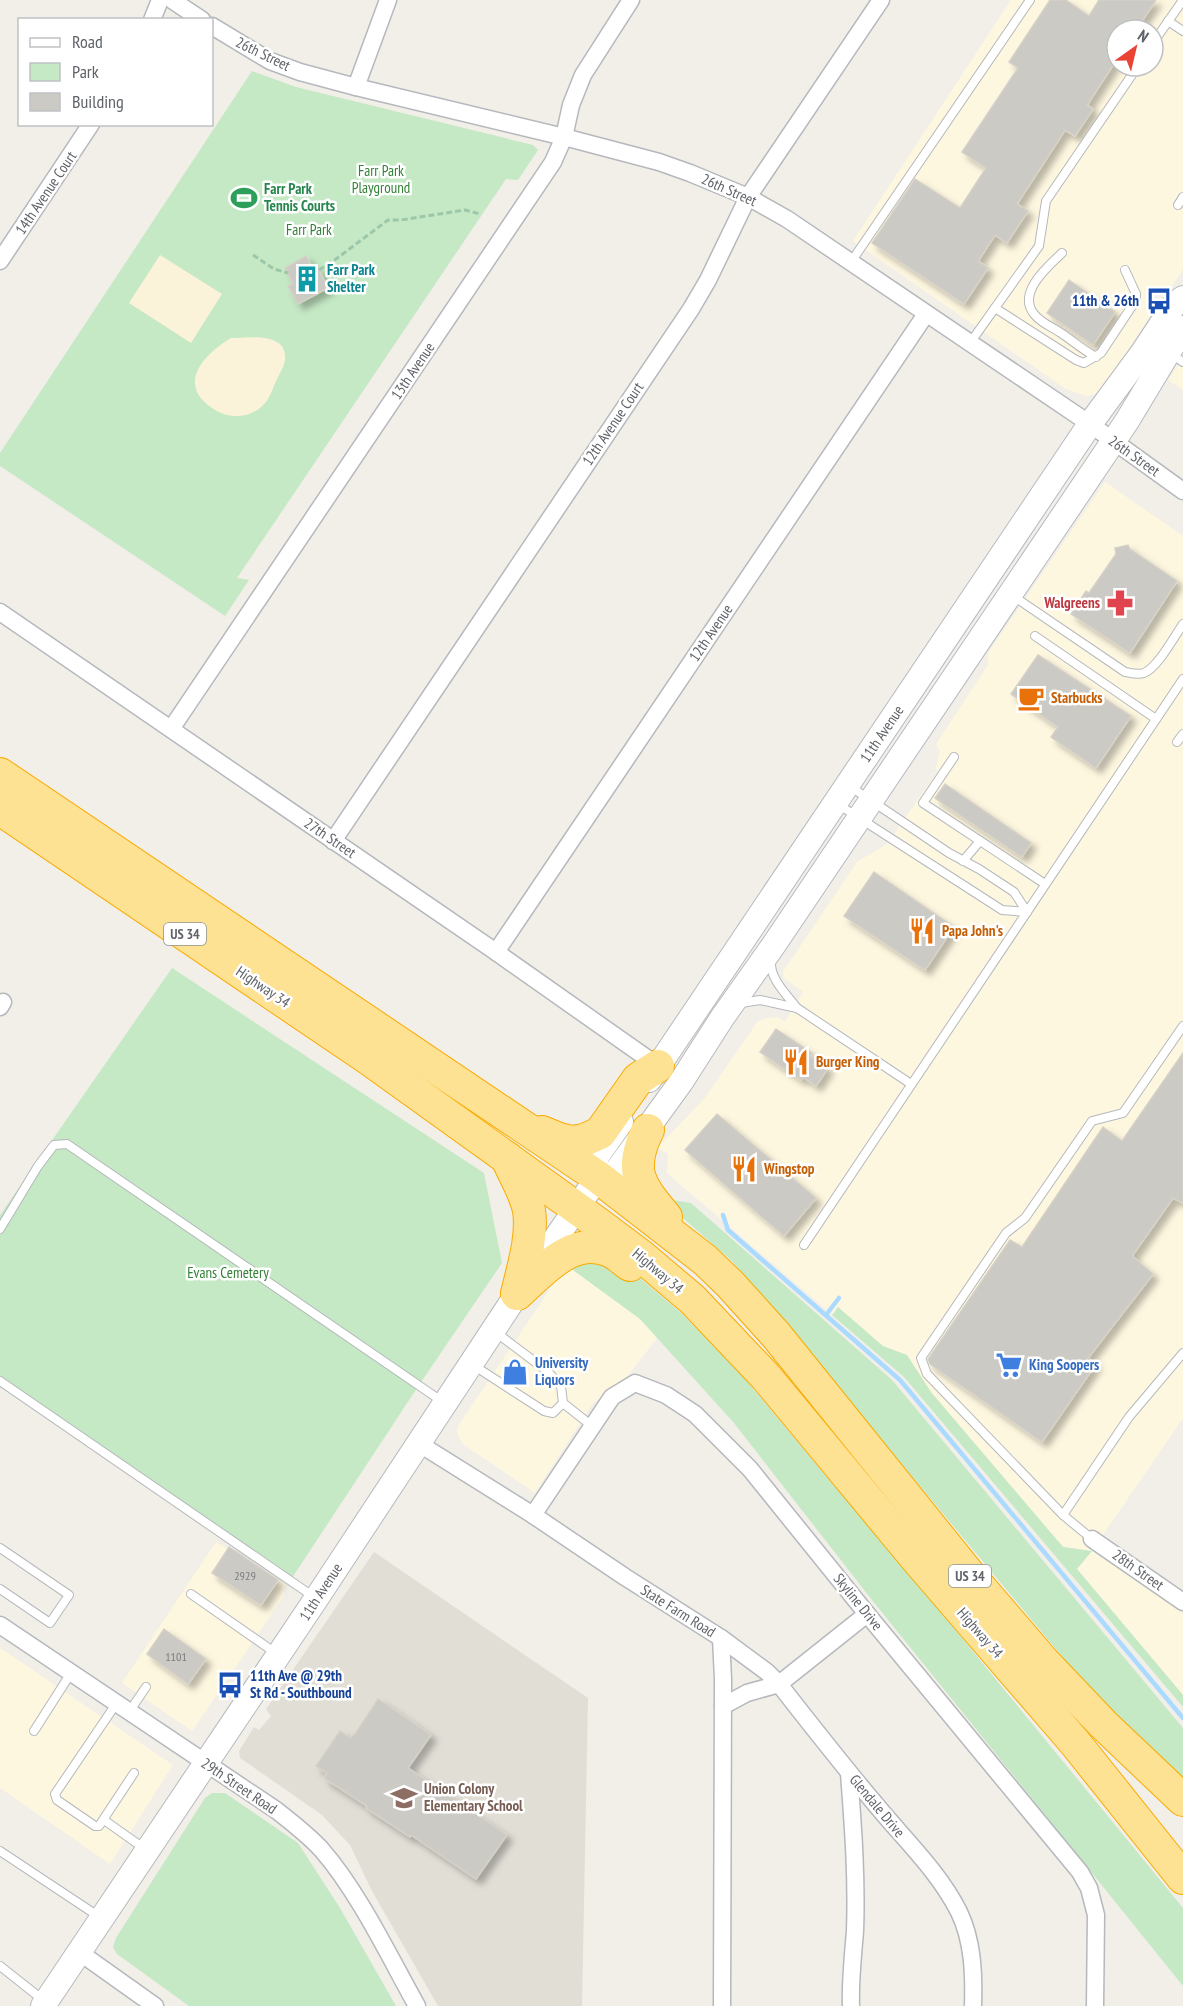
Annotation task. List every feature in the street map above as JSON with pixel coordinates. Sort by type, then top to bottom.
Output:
[{"type":"highway","name":"Highway 34","points":[[0,774],[598,1177],[705,1260],[776,1335],[972,1578],[1044,1662],[1103,1725],[1183,1800]]},
{"type":"highway","name":"Highway 34","points":[[0,809],[369,1059],[577,1207],[640,1255],[692,1299],[766,1377],[915,1557],[1076,1744],[1183,1878]]},
{"type":"highway","points":[[513,1119],[559,1139],[572,1142],[584,1140],[600,1133],[638,1079],[658,1066]]},
{"type":"highway","points":[[648,1130],[639,1146],[636,1164],[639,1178],[651,1199],[705,1260]]},
{"type":"highway","points":[[506,1157],[529,1210],[530,1236],[517,1294]]},
{"type":"highway","points":[[517,1294],[568,1252],[580,1247],[596,1247],[611,1251],[654,1283],[692,1316],[734,1343]]},
{"type":"highway","points":[[1076,1744],[1183,1843]]},
{"type":"main road","name":"11th Avenue","points":[[598,1177],[595,1159],[1090,424],[1174,305],[1183,298]]},
{"type":"main road","name":"11th Avenue","points":[[44,2004],[316,1599],[517,1294],[598,1177],[615,1173],[648,1130],[1113,441],[1176,357],[1183,328]]},
{"type":"street","points":[[153,18],[160,0]]},
{"type":"street","points":[[172,0],[199,18]]},
{"type":"street","points":[[356,87],[388,0]]},
{"type":"street","name":"13th Avenue","points":[[171,729],[554,162],[564,136],[571,105],[583,75],[631,0]]},
{"type":"street","name":"12th Avenue Court","points":[[333,841],[691,309],[708,280],[748,197],[881,0]]},
{"type":"street","name":"26th Street","points":[[213,27],[270,61],[300,72],[564,136],[659,162],[748,197],[787,219],[851,262],[1183,490]]},
{"type":"street","name":"14th Avenue Court","points":[[0,261],[90,126]]},
{"type":"street","name":"12th Avenue","points":[[496,952],[926,314]]},
{"type":"street","name":"27th Street","points":[[0,612],[496,952],[658,1066]]},
{"type":"street","name":"Skyline Drive","points":[[533,1515],[612,1397],[635,1383],[666,1395],[696,1414],[750,1469],[1080,1872],[1089,1888],[1096,1915],[1095,2006]]},
{"type":"street","name":"State Farm Road","points":[[418,1443],[721,1638],[723,1706],[722,2006]]},
{"type":"street","name":"28th Street","points":[[1092,1539],[1183,1602]]},
{"type":"street","points":[[723,1706],[747,1693],[779,1684],[867,1614]]},
{"type":"street","name":"29th Street Road","points":[[0,1625],[276,1810],[304,1832],[334,1865],[417,2006]]},
{"type":"street","name":"Glendale Drive","points":[[721,1638],[767,1672],[779,1684],[849,1773],[942,1883],[960,1913],[969,1941],[973,1962],[973,2006]]},
{"type":"street","points":[[849,1773],[855,1839],[855,1931],[850,1988],[851,2006]]},
{"type":"street","points":[[79,1952],[155,2006]]},
{"type":"lane","points":[[851,262],[1029,0]]},
{"type":"lane","points":[[1165,26],[1183,0]]},
{"type":"lane","points":[[1168,21],[1183,31]]},
{"type":"lane","points":[[969,344],[1039,246],[1046,201],[1130,78]]},
{"type":"lane","points":[[1062,253],[1048,266],[1031,289],[1028,298],[1029,306],[1035,315],[1047,325],[1096,357]]},
{"type":"lane","points":[[995,308],[1084,363],[1101,353],[1136,300],[1136,294],[1125,270]]},
{"type":"lane","points":[[1010,594],[1125,672],[1137,675],[1153,667],[1183,624]]},
{"type":"lane","points":[[1035,636],[1156,719]]},
{"type":"lane","points":[[804,1245],[1183,679]]},
{"type":"lane","points":[[1177,742],[1183,734]]},
{"type":"lane","points":[[954,757],[922,803],[1045,884]]},
{"type":"lane","points":[[842,794],[1002,910],[1027,912]]},
{"type":"lane","points":[[842,794],[864,809],[979,869],[1014,892],[1027,912]]},
{"type":"lane","points":[[963,861],[980,841]]},
{"type":"lane","points":[[773,946],[772,972],[797,1008]]},
{"type":"lane","points":[[722,1018],[738,1004],[749,1000],[771,1001],[797,1008],[911,1084]]},
{"type":"lane","points":[[1092,1539],[1063,1515],[927,1374],[921,1359],[1006,1233],[1025,1218],[1092,1121],[1123,1113],[1183,1026]]},
{"type":"lane","points":[[0,1229],[38,1166],[54,1145],[67,1144],[445,1403]]},
{"type":"lane","points":[[493,1330],[547,1371],[561,1386],[563,1403],[592,1426]]},
{"type":"lane","points":[[1063,1515],[1129,1417],[1183,1353]]},
{"type":"lane","points":[[471,1363],[544,1411],[554,1413],[563,1403]]},
{"type":"lane","points":[[0,1381],[316,1599]]},
{"type":"lane","points":[[0,1548],[69,1595],[50,1623],[0,1589]]},
{"type":"lane","points":[[191,1594],[278,1655]]},
{"type":"lane","points":[[34,1731],[71,1673]]},
{"type":"lane","points":[[134,1773],[99,1826],[95,1826],[57,1800],[55,1794],[122,1708],[146,1687]]},
{"type":"lane","points":[[104,1820],[147,1850]]},
{"type":"lane","points":[[0,1851],[101,1918]]},
{"type":"lane","points":[[0,1966],[44,2004]]},
{"type":"path","points":[[319,270],[388,219],[401,220],[465,210],[480,214]]},
{"type":"path","points":[[253,255],[274,269],[288,273]]},
{"type":"shaded area","points":[[1011,0],[1183,0],[1183,269],[1166,295],[1156,288],[1148,301],[1156,307],[1102,390],[1087,396],[1066,389],[853,241]]},
{"type":"shaded area","points":[[1183,357],[1183,390],[1168,380]]},
{"type":"shaded area","points":[[1105,482],[1183,536],[1183,1418],[1092,1551],[1183,1613],[1183,1695],[1077,1569],[1091,1551],[1064,1547],[906,1378],[667,1173],[668,1154],[657,1148],[704,1099],[758,1021],[778,1017],[785,1022],[803,992],[784,978],[783,972],[857,862],[887,844],[937,772],[940,751],[936,744],[988,665],[988,653]]},
{"type":"shaded area","points":[[567,1264],[640,1319],[657,1338],[626,1378],[593,1403],[535,1493],[463,1444],[457,1434],[458,1426]]},
{"type":"shaded area","points":[[216,1542],[285,1583],[284,1596],[192,1731],[122,1683]]},
{"type":"shaded area","points":[[374,1552],[588,1698],[582,2006],[438,2006],[372,1891],[350,1845],[322,1815],[240,1758],[239,1751],[254,1727],[259,1730],[271,1716],[266,1709]]},
{"type":"shaded area","points":[[0,1648],[173,1765],[110,1864],[0,1788]]},
{"type":"green space","name":"Farr Park","points":[[252,71],[296,87],[533,145],[538,150],[518,180],[506,179],[237,578],[249,580],[225,616],[0,466],[0,453]]},
{"type":"green space","name":"Evans Cemetery","points":[[172,968],[484,1173],[502,1263],[290,1581],[0,1387],[0,1215]]},
{"type":"green space","points":[[660,1198],[691,1203],[892,1380],[1183,1728],[1183,1782],[1081,1679],[732,1261]]},
{"type":"green space","points":[[579,1258],[630,1270],[678,1310],[741,1374],[876,1533],[1183,1908],[1183,1986],[868,1595],[734,1423],[640,1319],[566,1265]]},
{"type":"green space","points":[[838,1307],[883,1346],[907,1355],[931,1392],[1063,1547],[1092,1551],[1077,1569],[1183,1695],[1183,1707],[904,1377],[832,1315]]},
{"type":"green space","points":[[212,1793],[225,1793],[298,1843],[340,1908],[396,2006],[189,2006],[117,1954],[113,1947],[116,1938],[205,1798]]},
{"type":"sand","points":[[160,255],[222,294],[191,343],[129,303]]},
{"type":"sand","points":[[231,338],[269,339],[280,344],[284,350],[283,368],[270,395],[260,408],[247,415],[233,416],[219,412],[201,399],[196,389],[195,380],[204,361]]},
{"type":"building","points":[[1050,0],[1066,0],[1089,16],[1099,0],[1156,0],[1144,18],[1105,18],[1105,77],[1087,105],[1093,109],[1075,136],[1065,130],[1017,204],[1028,211],[1007,243],[995,235],[978,261],[988,268],[964,304],[872,243],[915,179],[960,208],[986,168],[962,152],[1018,68],[1009,62]]},
{"type":"building","name":"Farr Park Shelter","points":[[306,256],[313,269],[318,268],[328,288],[298,304],[288,286],[293,284],[285,268]]},
{"type":"building","points":[[1069,280],[1115,312],[1093,345],[1047,313]]},
{"type":"building","name":"Walgreens","points":[[1128,545],[1130,549],[1177,581],[1130,653],[1071,614],[1086,591],[1089,593],[1116,554],[1115,548]]},
{"type":"building","points":[[1038,655],[1131,716],[1096,768],[1051,737],[1058,727],[1011,694]]},
{"type":"building","points":[[945,784],[1031,843],[1022,857],[935,798]]},
{"type":"building","points":[[874,872],[954,927],[925,970],[844,916]]},
{"type":"building","name":"Burger King","points":[[776,1029],[812,1053],[810,1056],[828,1068],[816,1086],[803,1077],[801,1080],[760,1052]]},
{"type":"building","points":[[1183,1053],[1183,1203],[1173,1198],[1132,1256],[1153,1274],[1088,1358],[1096,1364],[1042,1442],[930,1364],[928,1359],[1010,1240],[1022,1247],[1103,1127],[1122,1141]]},
{"type":"building","points":[[717,1114],[816,1198],[784,1236],[685,1150]]},
{"type":"building","points":[[229,1547],[278,1580],[261,1605],[212,1573]]},
{"type":"building","points":[[164,1629],[206,1659],[188,1684],[147,1654]]},
{"type":"building","points":[[378,1699],[431,1735],[408,1768],[507,1835],[476,1879],[366,1808],[367,1806],[324,1778],[327,1773],[316,1766],[340,1731],[350,1738],[355,1734]]},
{"type":"waterway","points":[[723,1215],[728,1230],[900,1380],[1183,1718]]},
{"type":"waterway","points":[[826,1315],[839,1298]]},
{"type":"place","name":"Farr Park Tennis Courts","points":[[244,198]]},
{"type":"place","name":"Farr Park Shelter","points":[[307,279]]},
{"type":"place","name":"11th & 26th","points":[[1159,301]]},
{"type":"place","name":"Walgreens","points":[[1120,603]]},
{"type":"place","name":"Starbucks","points":[[1031,698]]},
{"type":"place","name":"Papa John's","points":[[922,931]]},
{"type":"place","name":"Burger King","points":[[796,1062]]},
{"type":"place","name":"Wingstop","points":[[744,1169]]},
{"type":"place","name":"King Soopers","points":[[1009,1365]]},
{"type":"place","name":"University Liquors","points":[[515,1372]]},
{"type":"place","name":"11th Ave @ 29th St Rd - Southbound","points":[[230,1685]]},
{"type":"place","name":"Union Colony Elementary School","points":[[404,1798]]},
{"type":"park label","name":"Farr Park Playground","points":[[381,180]]}]
